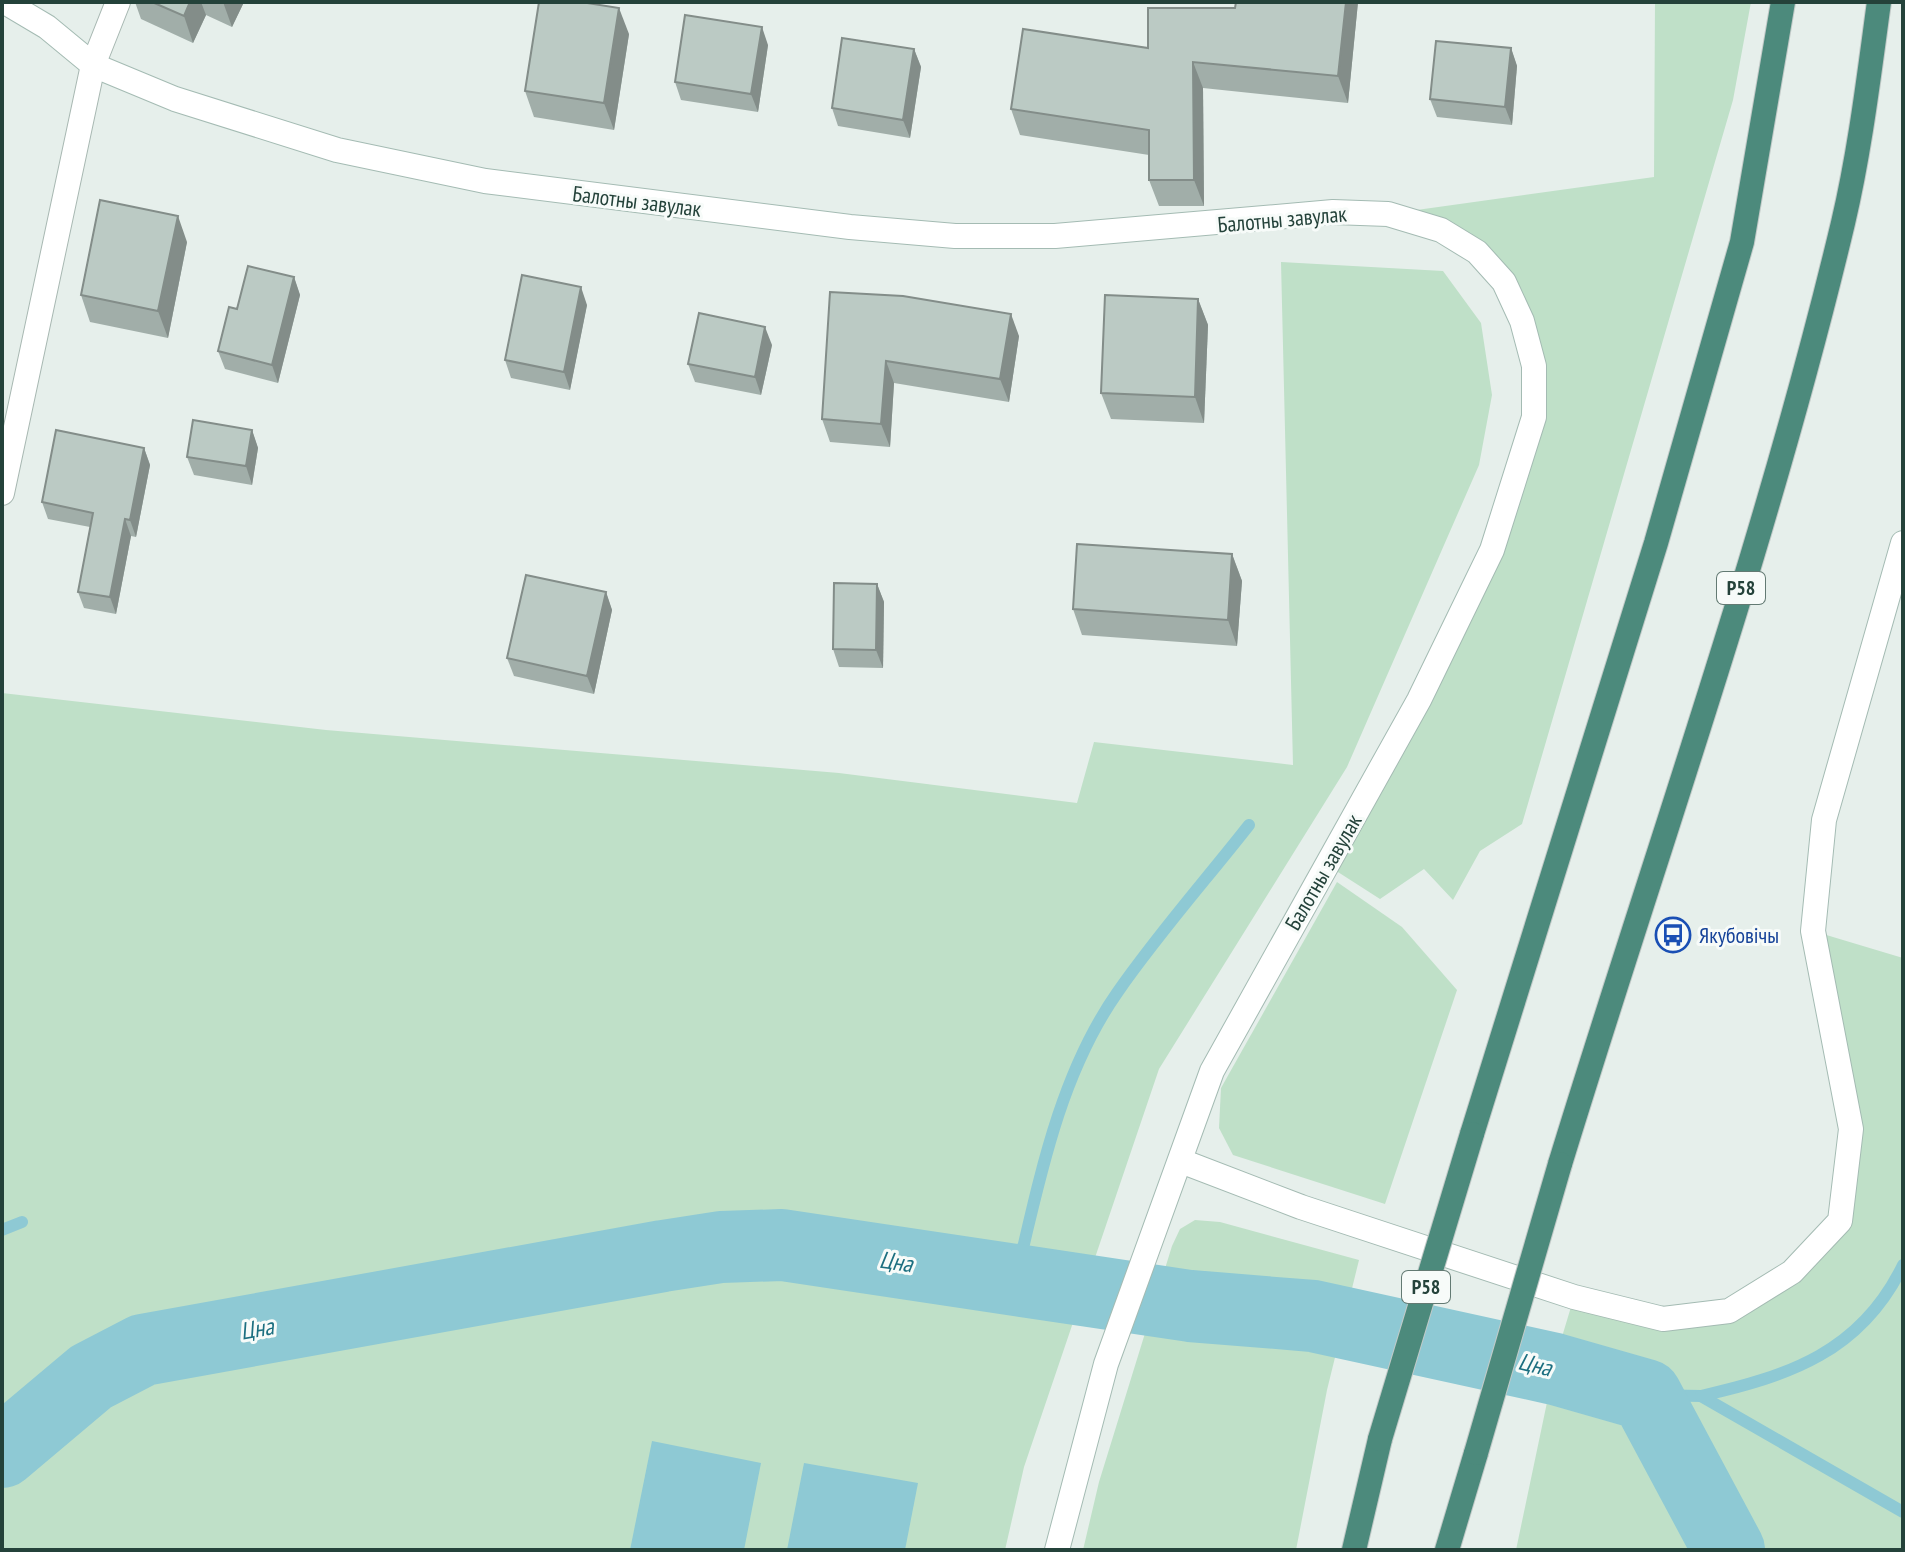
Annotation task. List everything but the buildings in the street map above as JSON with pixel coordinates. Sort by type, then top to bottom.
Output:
[{"type":"highway","name":"Р58","points":[[1354,1550],[1380,1439],[1656,543],[1742,242],[1783,2]]},
{"type":"highway","name":"Р58","points":[[1447,1550],[1560,1164],[1739,594],[1803,371],[1843,221],[1879,2]]},
{"type":"main road","name":"Балотны завулак","points":[[5,2],[47,27],[93,65],[175,99],[337,150],[485,181],[955,236],[1055,236],[1333,212],[1388,214],[1441,230],[1477,252],[1504,282],[1522,321],[1534,366],[1534,417],[1492,550],[1468,606],[1419,700],[1238,1019],[1212,1071],[1106,1364],[1057,1550]]},
{"type":"main road","points":[[2,493],[93,65],[118,2]]},
{"type":"main road","points":[[1181,1161],[1301,1207],[1560,1292],[1663,1319],[1729,1311],[1792,1272],[1840,1221],[1851,1129],[1813,931],[1824,820],[1903,543]]},
{"type":"green space","points":[[1655,2],[1751,2],[1733,100],[1522,824],[1480,851],[1453,900],[1424,869],[1380,899],[1327,865],[1492,550],[1534,366],[1477,252],[1388,214],[1654,177]]},
{"type":"green space","points":[[1281,262],[1443,271],[1481,323],[1492,395],[1479,465],[1347,767],[1159,1069],[1024,1467],[1005,1550],[2,1550],[2,693],[326,730],[839,773],[1077,803],[1094,742],[1293,765]]},
{"type":"green space","points":[[1337,882],[1402,927],[1457,990],[1385,1204],[1233,1155],[1219,1128],[1221,1088]]},
{"type":"green space","points":[[1813,931],[1903,958],[1903,1550],[1516,1550],[1558,1350],[1574,1297],[1663,1319],[1729,1311],[1840,1221],[1851,1129]]},
{"type":"green space","points":[[1195,1220],[1220,1222],[1359,1260],[1327,1390],[1296,1550],[1083,1550],[1099,1482],[1172,1246],[1180,1229]]},
{"type":"water","points":[[652,1441],[761,1463],[744,1550],[630,1550]]},
{"type":"water","points":[[804,1463],[918,1483],[905,1550],[787,1550]]},
{"type":"waterway","points":[[1016,1278],[1053,1130],[1080,1059],[1097,1025],[1148,950],[1249,825]]},
{"type":"waterway","points":[[2,1230],[22,1222]]},
{"type":"waterway","name":"Цна","points":[[2,1452],[91,1377],[143,1350],[663,1256],[721,1247],[782,1245],[1190,1306],[1313,1316],[1555,1369],[1646,1395],[1729,1550]]},
{"type":"waterway","points":[[1701,1396],[1764,1379],[1819,1356],[1866,1319],[1886,1295],[1903,1265]]},
{"type":"waterway","points":[[1646,1395],[1701,1396],[1903,1512]]},
{"type":"waterway","name":"Цна","points":[[1722,1550],[1725,1542]]},
{"type":"place","name":"Якубовічы","points":[[1673,935]]}]
